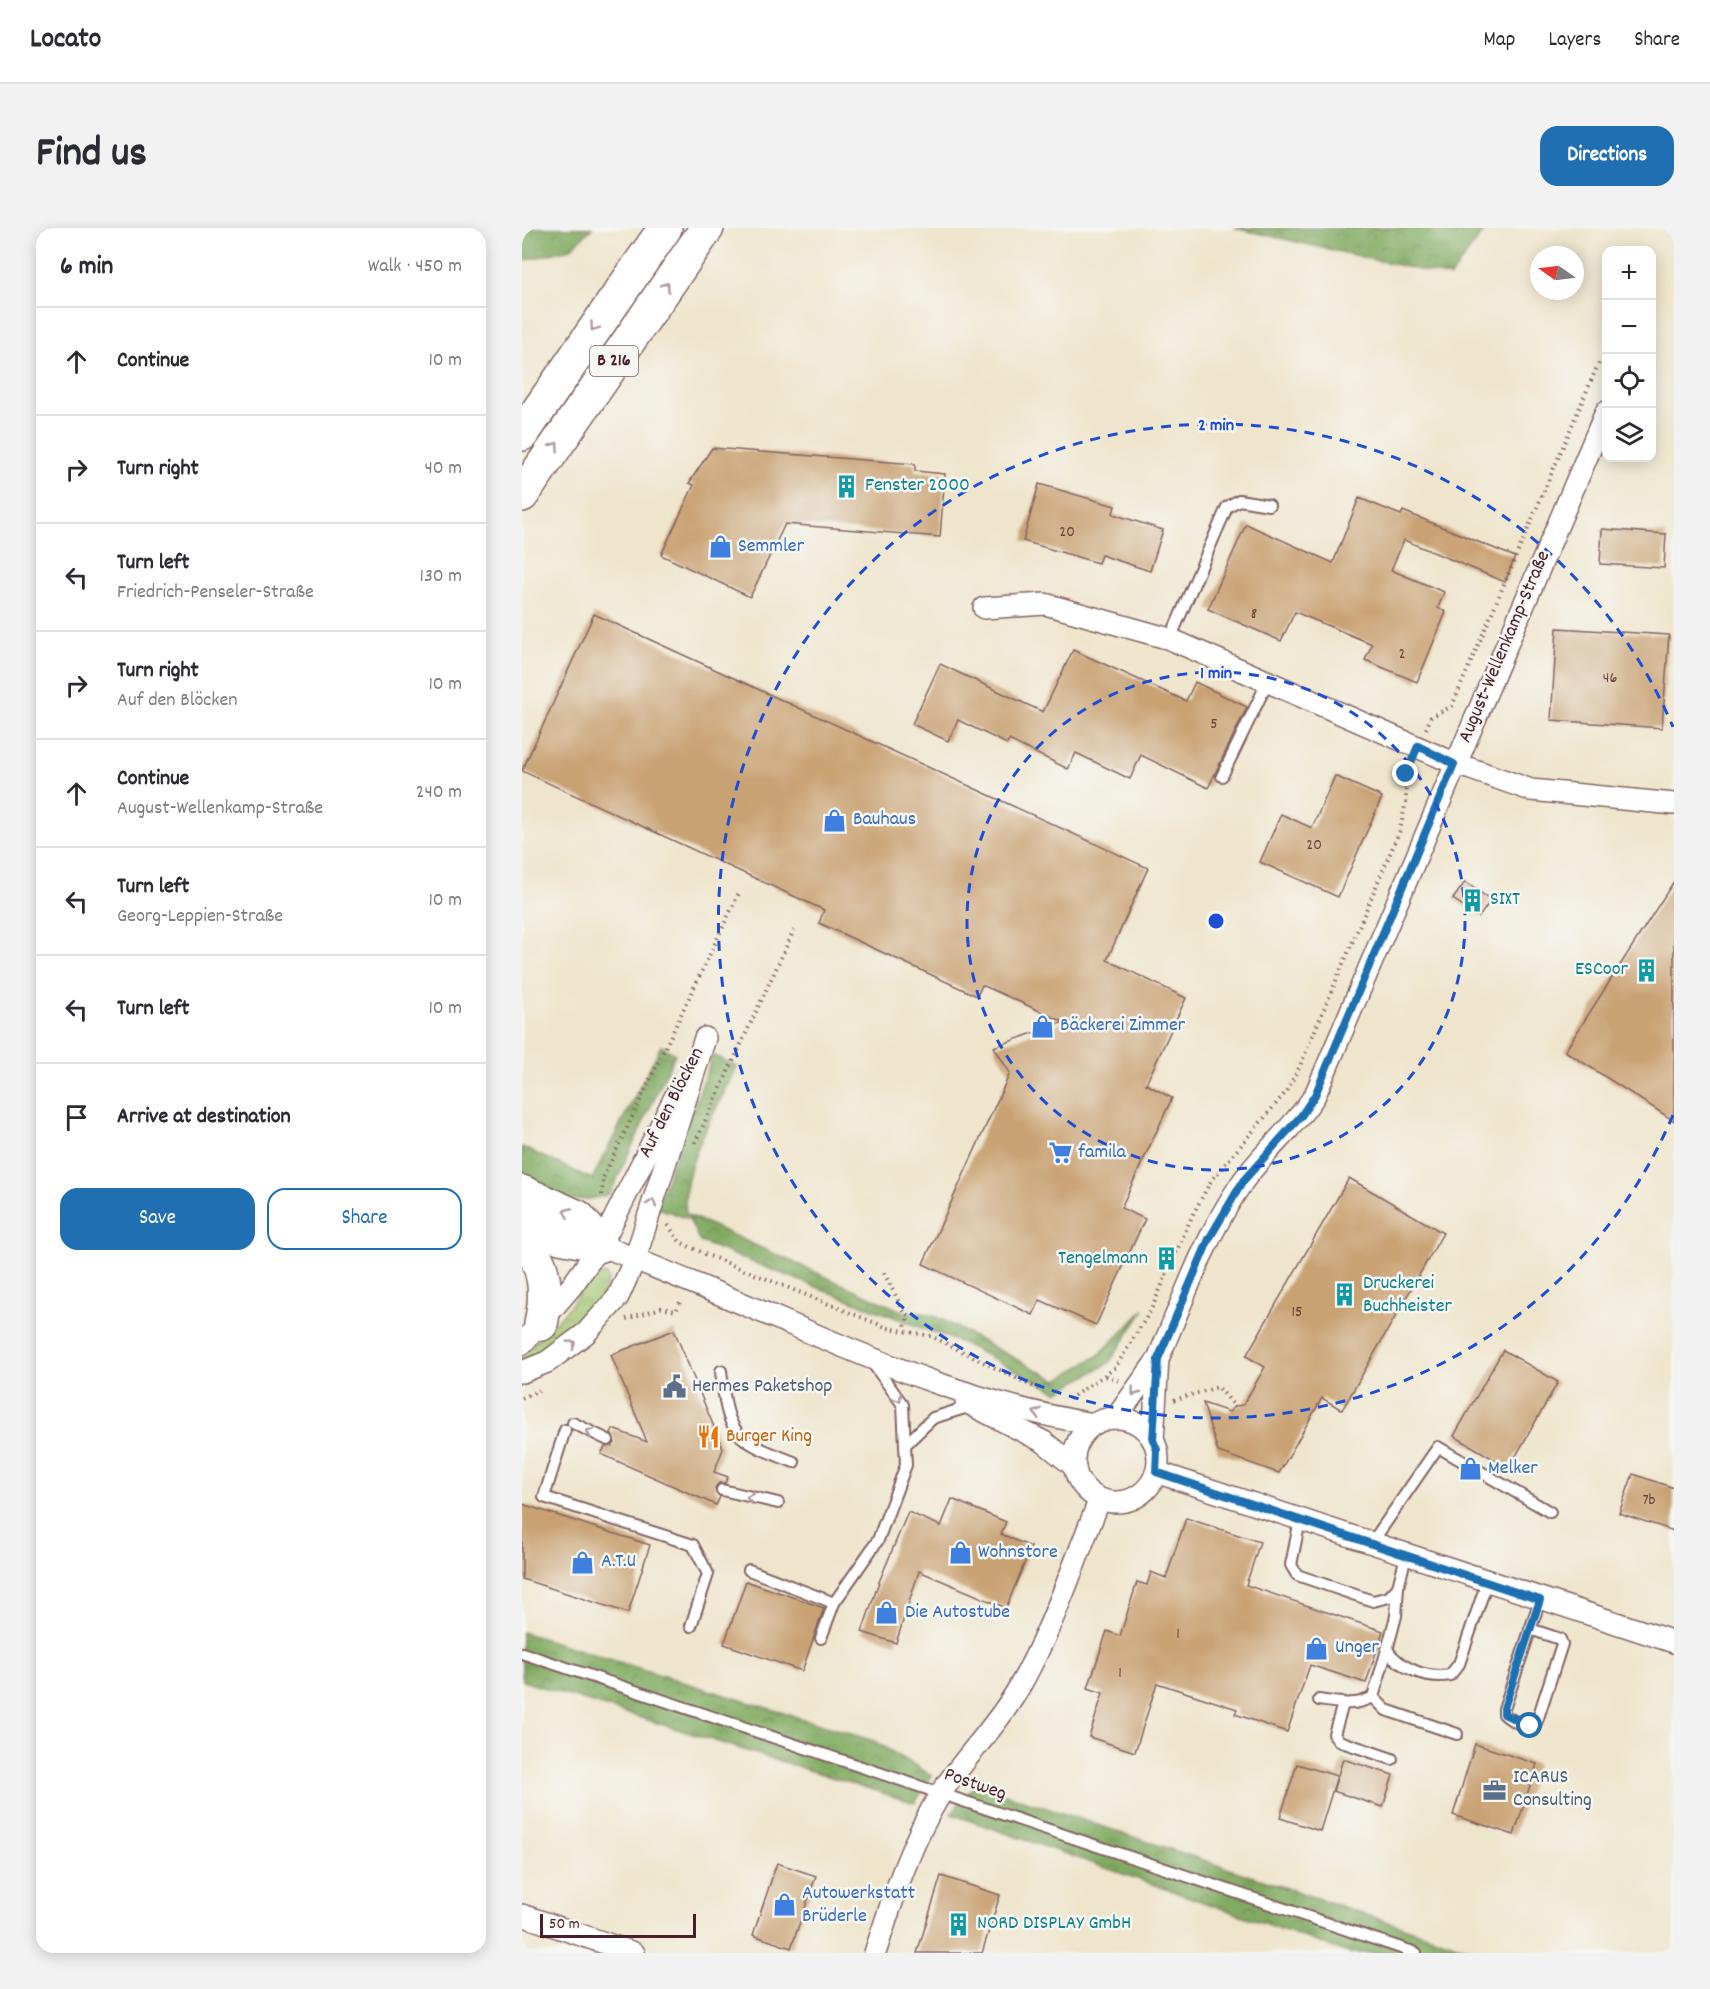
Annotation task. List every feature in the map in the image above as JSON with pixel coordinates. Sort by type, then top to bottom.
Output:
[{"type":"highway","name":"B 216","points":[[522,434],[665,228]]},
{"type":"highway","name":"B 216","points":[[522,495],[707,228]]},
{"type":"highway","points":[[522,1192],[578,1217],[601,1245]]},
{"type":"highway","points":[[522,1222],[560,1237],[601,1245]]},
{"type":"highway","points":[[522,1238],[531,1247],[545,1281],[546,1302],[531,1334]]},
{"type":"street","name":"August-Wellenkamp-Straße","points":[[1116,1418],[1158,1359],[1224,1209],[1243,1181],[1301,1116],[1315,1095],[1454,764],[1602,421]]},
{"type":"street","points":[[984,608],[1045,604],[1170,639],[1418,746],[1454,764],[1531,790],[1674,804]]},
{"type":"street","name":"Auf den Blöcken","points":[[601,1245],[705,1038],[635,1259]]},
{"type":"street","points":[[531,1334],[601,1245],[870,1360],[919,1378],[1054,1418],[1094,1424],[1116,1418],[1131,1420],[1144,1428],[1157,1450],[1156,1472],[1150,1484],[1140,1494],[1128,1500],[1114,1502],[1088,1491],[1080,1480],[1075,1467],[1078,1443],[1094,1424]]},
{"type":"street","points":[[522,1372],[547,1362],[586,1333],[618,1297],[635,1259]]},
{"type":"street","name":"August-Wellenkamp-Straße","points":[[1153,1440],[1158,1359]]},
{"type":"street","points":[[919,1378],[1044,1442],[1075,1467]]},
{"type":"street","points":[[1156,1472],[1540,1600],[1674,1642]]},
{"type":"street","points":[[875,1953],[897,1884],[919,1833],[942,1792],[1017,1692],[1038,1651],[1100,1498]]},
{"type":"street","points":[[522,1915],[634,1953]]},
{"type":"lane","points":[[1170,639],[1227,507],[1239,500],[1269,505]]},
{"type":"lane","points":[[1222,776],[1268,681]]},
{"type":"lane","points":[[821,1638],[834,1603],[878,1540],[906,1465],[903,1405],[870,1360]]},
{"type":"lane","points":[[721,1371],[725,1409],[735,1430],[750,1445],[794,1462]]},
{"type":"lane","points":[[906,1443],[933,1418],[973,1405]]},
{"type":"lane","points":[[608,1440],[569,1426],[544,1497],[693,1545],[708,1574],[691,1626]]},
{"type":"lane","points":[[1371,1544],[1438,1447],[1550,1512]]},
{"type":"lane","points":[[722,1490],[778,1503]]},
{"type":"lane","points":[[1300,1520],[1291,1565],[1297,1575],[1373,1601],[1389,1597],[1398,1587]]},
{"type":"lane","points":[[1319,1700],[1361,1704],[1373,1697],[1396,1616],[1398,1587],[1406,1556]]},
{"type":"lane","points":[[749,1570],[834,1603]]},
{"type":"lane","points":[[1387,1650],[1396,1662],[1406,1668],[1438,1677],[1450,1675],[1466,1650],[1487,1582]]},
{"type":"lane","points":[[1530,1629],[1560,1639],[1562,1644],[1535,1726],[1530,1726],[1504,1714],[1530,1629],[1540,1600]]},
{"type":"lane","name":"Postweg","points":[[522,1653],[942,1792],[1416,1953]]},
{"type":"lane","points":[[1373,1697],[1386,1710],[1456,1734]]},
{"type":"lane","points":[[1343,1704],[1334,1734],[1339,1741],[1392,1759]]},
{"type":"path","points":[[1059,1399],[1068,1399],[1115,1368],[1151,1310],[1193,1214],[1211,1182],[1272,1111],[1290,1084],[1400,830],[1406,802],[1406,774],[1431,717],[1452,706],[1600,360]]},
{"type":"path","points":[[675,1024],[740,891]]},
{"type":"path","points":[[738,1054],[794,930]]},
{"type":"path","points":[[668,1225],[680,1242],[705,1254],[888,1328],[931,1336],[1050,1395]]},
{"type":"path","points":[[884,1273],[904,1312],[909,1315],[904,1330]]},
{"type":"path","points":[[1218,1387],[1235,1406]]},
{"type":"green space","points":[[522,228],[592,228],[570,249],[522,261]]},
{"type":"green space","points":[[1235,228],[1486,228],[1450,277]]},
{"type":"green space","points":[[661,1046],[675,1054],[610,1194],[585,1200],[564,1199],[522,1182],[522,1147],[592,1179]]},
{"type":"green space","points":[[713,1055],[737,1067],[694,1158],[685,1196],[686,1214],[904,1312],[924,1313],[943,1320],[1058,1380],[1099,1355],[1144,1310],[1109,1363],[1058,1392],[964,1344],[700,1242],[689,1219],[656,1207]]},
{"type":"green space","points":[[605,1274],[608,1279],[604,1292],[586,1318],[548,1350],[522,1365],[522,1355],[565,1312],[589,1281]]},
{"type":"green space","points":[[522,1632],[874,1741],[931,1775],[915,1803],[522,1681]]},
{"type":"green space","points":[[975,1784],[1481,1953],[1349,1953],[951,1814]]},
{"type":"building","points":[[712,448],[915,464],[915,471],[945,474],[940,537],[785,524],[750,597],[661,555],[694,485],[689,483]]},
{"type":"building","points":[[1039,484],[1115,506],[1113,514],[1163,530],[1150,571],[1101,555],[1098,563],[1023,541]]},
{"type":"building","points":[[1359,498],[1401,515],[1403,511],[1515,557],[1505,582],[1404,540],[1391,570],[1444,592],[1438,608],[1446,612],[1417,682],[1365,660],[1372,644],[1295,612],[1281,641],[1208,609],[1246,524],[1333,563]]},
{"type":"building","points":[[1602,529],[1666,534],[1664,568],[1600,564]]},
{"type":"building","name":"Bauhaus","points":[[594,614],[1148,868],[1107,960],[1186,998],[1146,1084],[1172,1098],[1121,1208],[1145,1219],[1096,1325],[1040,1300],[1033,1315],[923,1264],[1010,1073],[994,1047],[1064,1022],[982,985],[977,996],[819,923],[824,910],[522,771]]},
{"type":"building","points":[[1557,628],[1669,635],[1662,728],[1551,720]]},
{"type":"building","points":[[1073,650],[1186,701],[1195,682],[1247,707],[1208,788],[1141,755],[1130,779],[1076,753],[1068,769],[1009,740],[1007,744],[958,720],[948,741],[912,724],[940,664],[1043,712]]},
{"type":"building","points":[[1335,776],[1382,797],[1338,897],[1260,862],[1281,814],[1312,828]]},
{"type":"building","name":"ESCoor","points":[[1674,881],[1674,1121],[1565,1051]]},
{"type":"building","name":"SIXT","points":[[1465,882],[1491,900],[1479,917],[1453,899]]},
{"type":"building","name":"Druckerei Buchheister","points":[[1349,1178],[1443,1233],[1342,1410],[1322,1398],[1279,1473],[1218,1452],[1203,1403],[1229,1412],[1235,1406],[1243,1405],[1265,1367],[1246,1356]]},
{"type":"building","points":[[674,1330],[723,1449],[714,1472],[728,1477],[725,1483],[719,1483],[715,1488],[720,1497],[716,1505],[601,1454],[605,1447],[615,1443],[611,1433],[613,1429],[647,1442],[611,1355]]},
{"type":"building","points":[[1503,1350],[1558,1382],[1509,1468],[1454,1436]]},
{"type":"building","points":[[1633,1474],[1674,1488],[1674,1531],[1619,1513]]},
{"type":"building","name":"Wohnstore","points":[[952,1499],[1006,1522],[1001,1534],[1031,1547],[1006,1608],[919,1571],[896,1643],[862,1632],[879,1582],[908,1512],[941,1526]]},
{"type":"building","name":"A.T.U","points":[[522,1504],[650,1545],[628,1613],[522,1579]]},
{"type":"building","points":[[1186,1518],[1260,1542],[1246,1585],[1383,1631],[1366,1683],[1310,1665],[1287,1732],[1235,1714],[1237,1709],[1157,1683],[1135,1752],[1089,1737],[1103,1693],[1088,1688],[1107,1631],[1120,1636],[1137,1582],[1147,1585],[1151,1572],[1166,1578]]},
{"type":"building","points":[[746,1581],[824,1608],[802,1671],[724,1644]]},
{"type":"building","name":"ICARUS Consulting","points":[[1475,1744],[1537,1764],[1514,1835],[1453,1815]]},
{"type":"building","points":[[1343,1759],[1393,1775],[1383,1807],[1333,1791]]},
{"type":"building","points":[[1297,1764],[1337,1776],[1320,1831],[1280,1818]]},
{"type":"building","name":"Autowerkstatt Brüderle","points":[[777,1863],[816,1876],[791,1948],[753,1935]]},
{"type":"building","name":"NORD DISPLAY GmbH","points":[[941,1876],[1000,1895],[982,1953],[917,1953]]},
{"type":"place","name":"Fenster 2000","points":[[847,486]]},
{"type":"place","name":"Semmler","points":[[720,547]]},
{"type":"place","name":"Bauhaus","points":[[835,820]]},
{"type":"place","name":"SIXT","points":[[1472,900]]},
{"type":"place","name":"ESCoor","points":[[1646,970]]},
{"type":"place","name":"Bäckerei Zimmer","points":[[1042,1026]]},
{"type":"place","name":"famila","points":[[1060,1153]]},
{"type":"place","name":"Tengelmann","points":[[1166,1259]]},
{"type":"place","name":"Druckerei Buchheister","points":[[1345,1295]]},
{"type":"place","name":"Hermes Paketshop","points":[[674,1387]]},
{"type":"place","name":"Burger King","points":[[708,1437]]},
{"type":"place","name":"Melker","points":[[1470,1469]]},
{"type":"place","name":"Wohnstore","points":[[960,1553]]},
{"type":"place","name":"A.T.U","points":[[583,1562]]},
{"type":"place","name":"Die Autostube","points":[[887,1613]]},
{"type":"place","name":"Unger","points":[[1317,1648]]},
{"type":"place","name":"ICARUS Consulting","points":[[1495,1790]]},
{"type":"place","name":"Autowerkstatt Brüderle","points":[[784,1905]]},
{"type":"place","name":"NORD DISPLAY GmbH","points":[[959,1924]]},
{"type":"route","points":[[1406,774],[1418,746],[1454,764],[1315,1095],[1301,1116],[1243,1181],[1224,1209],[1158,1359],[1153,1440],[1157,1450],[1156,1472],[1540,1600],[1504,1708],[1504,1714],[1508,1718],[1530,1726]]}]
